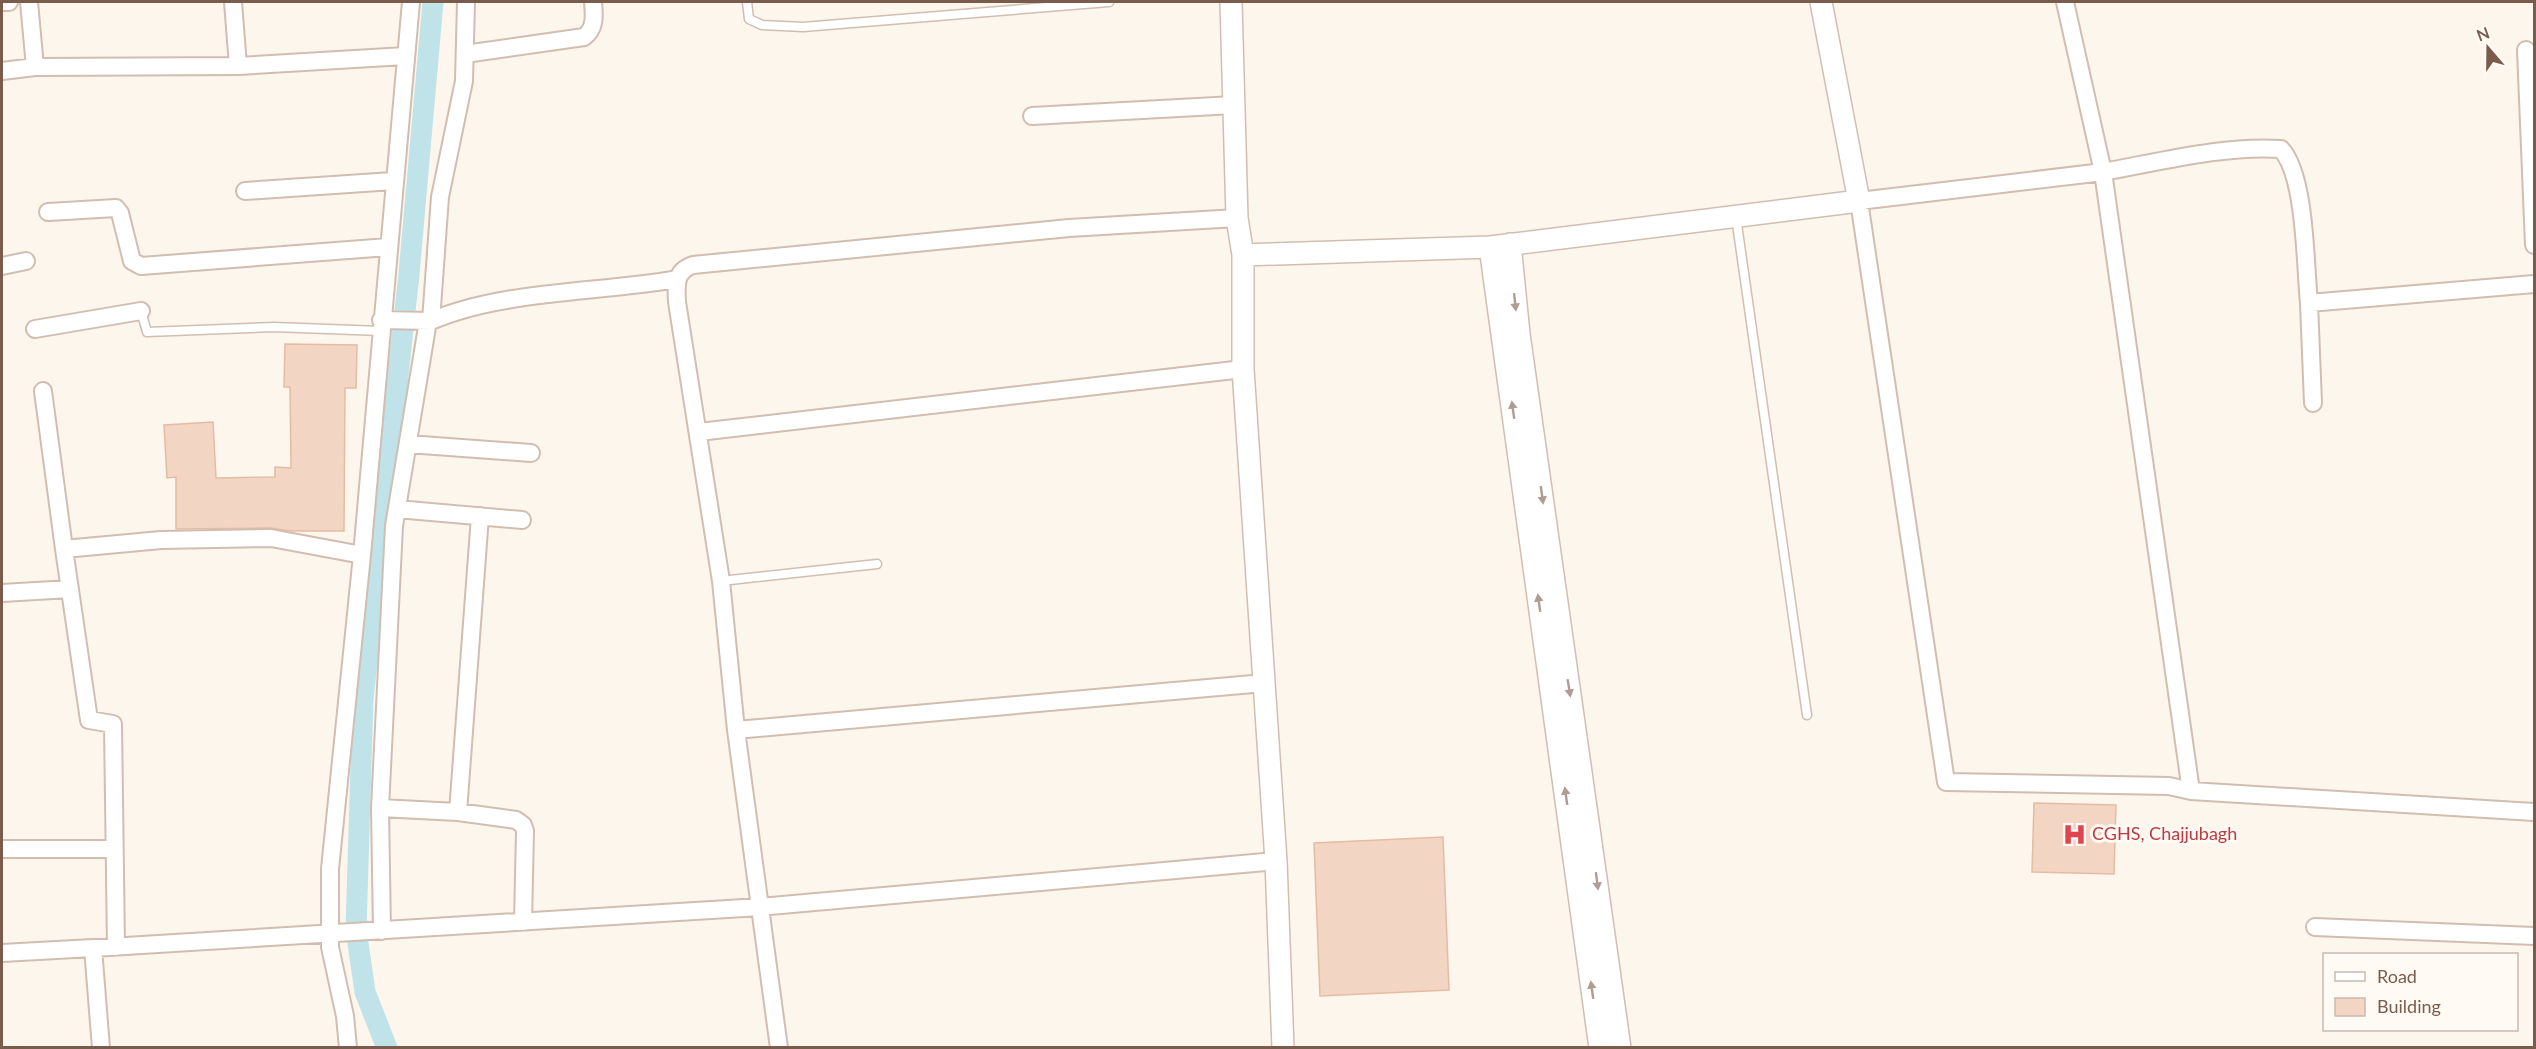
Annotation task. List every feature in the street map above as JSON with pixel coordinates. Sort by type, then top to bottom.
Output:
[{"type":"street","points":[[2,2],[9,2]]},
{"type":"street","points":[[29,2],[35,67]]},
{"type":"street","points":[[233,2],[238,66]]},
{"type":"street","points":[[348,1047],[345,1016],[330,947],[334,934],[330,869],[384,323],[393,181],[411,2]]},
{"type":"street","points":[[376,932],[387,631],[397,509],[408,444],[440,197],[464,81],[466,2]]},
{"type":"street","points":[[465,54],[584,37],[592,30],[594,24],[593,2]]},
{"type":"street","points":[[1231,2],[1237,218],[1243,255],[1243,369],[1276,861],[1283,1047]]},
{"type":"street","points":[[1821,2],[1860,201],[1946,782],[2169,786],[2191,791],[2535,812]]},
{"type":"street","points":[[2066,2],[2103,172],[2191,791]]},
{"type":"street","points":[[2526,50],[2535,245]]},
{"type":"street","points":[[2,72],[35,67],[238,66],[405,56]]},
{"type":"street","points":[[1032,116],[1234,105]]},
{"type":"street","points":[[1243,255],[1500,245],[2103,172],[2226,152],[2261,148],[2281,149],[2289,158],[2299,193],[2309,303],[2313,403]]},
{"type":"street","points":[[245,191],[393,181]]},
{"type":"street","points":[[48,212],[116,208],[120,213],[132,261],[141,266],[388,247]]},
{"type":"street","points":[[779,1047],[736,730],[722,581],[677,302],[677,279],[684,268],[693,265],[1069,228],[1237,218]]},
{"type":"street","points":[[1500,245],[1519,334],[1538,532],[1600,1047]]},
{"type":"street","points":[[2,266],[26,261]]},
{"type":"street","points":[[384,323],[424,320],[453,311],[502,301],[644,285],[677,279]]},
{"type":"street","points":[[2309,303],[2535,284]]},
{"type":"street","points":[[35,329],[141,311]]},
{"type":"street","points":[[699,432],[1243,369]]},
{"type":"street","points":[[43,392],[89,720],[113,724],[116,947]]},
{"type":"street","points":[[408,444],[531,453]]},
{"type":"street","points":[[397,509],[522,520]]},
{"type":"street","points":[[458,812],[480,516]]},
{"type":"street","points":[[1538,532],[1620,1047]]},
{"type":"street","points":[[64,549],[161,540],[271,538],[362,555]]},
{"type":"street","points":[[2,593],[70,589]]},
{"type":"street","points":[[736,730],[1264,683]]},
{"type":"street","points":[[380,808],[458,812],[516,820],[523,825],[524,922]]},
{"type":"street","points":[[2,849],[113,849]]},
{"type":"street","points":[[2,953],[760,907],[1276,861]]},
{"type":"street","points":[[2315,927],[2535,936]]},
{"type":"street","points":[[93,948],[100,1047]]},
{"type":"lane","points":[[747,2],[749,19],[762,26],[803,27],[1108,2]]},
{"type":"lane","points":[[1736,216],[1807,715]]},
{"type":"lane","points":[[141,311],[147,332],[384,323]]},
{"type":"lane","points":[[722,581],[877,564]]},
{"type":"building","points":[[285,344],[357,345],[356,388],[345,388],[344,531],[291,531],[271,528],[176,529],[176,477],[167,478],[164,425],[213,422],[216,478],[275,477],[275,467],[291,468],[290,387],[284,387]]},
{"type":"building","points":[[2034,803],[2116,805],[2114,874],[2032,872]]},
{"type":"building","points":[[1443,837],[1449,990],[1320,996],[1314,843]]},
{"type":"waterway","points":[[387,1048],[365,992],[356,929],[363,699],[409,274],[433,2]]},
{"type":"place","name":"CGHS, Chajjubagh","points":[[2074,834]]}]
